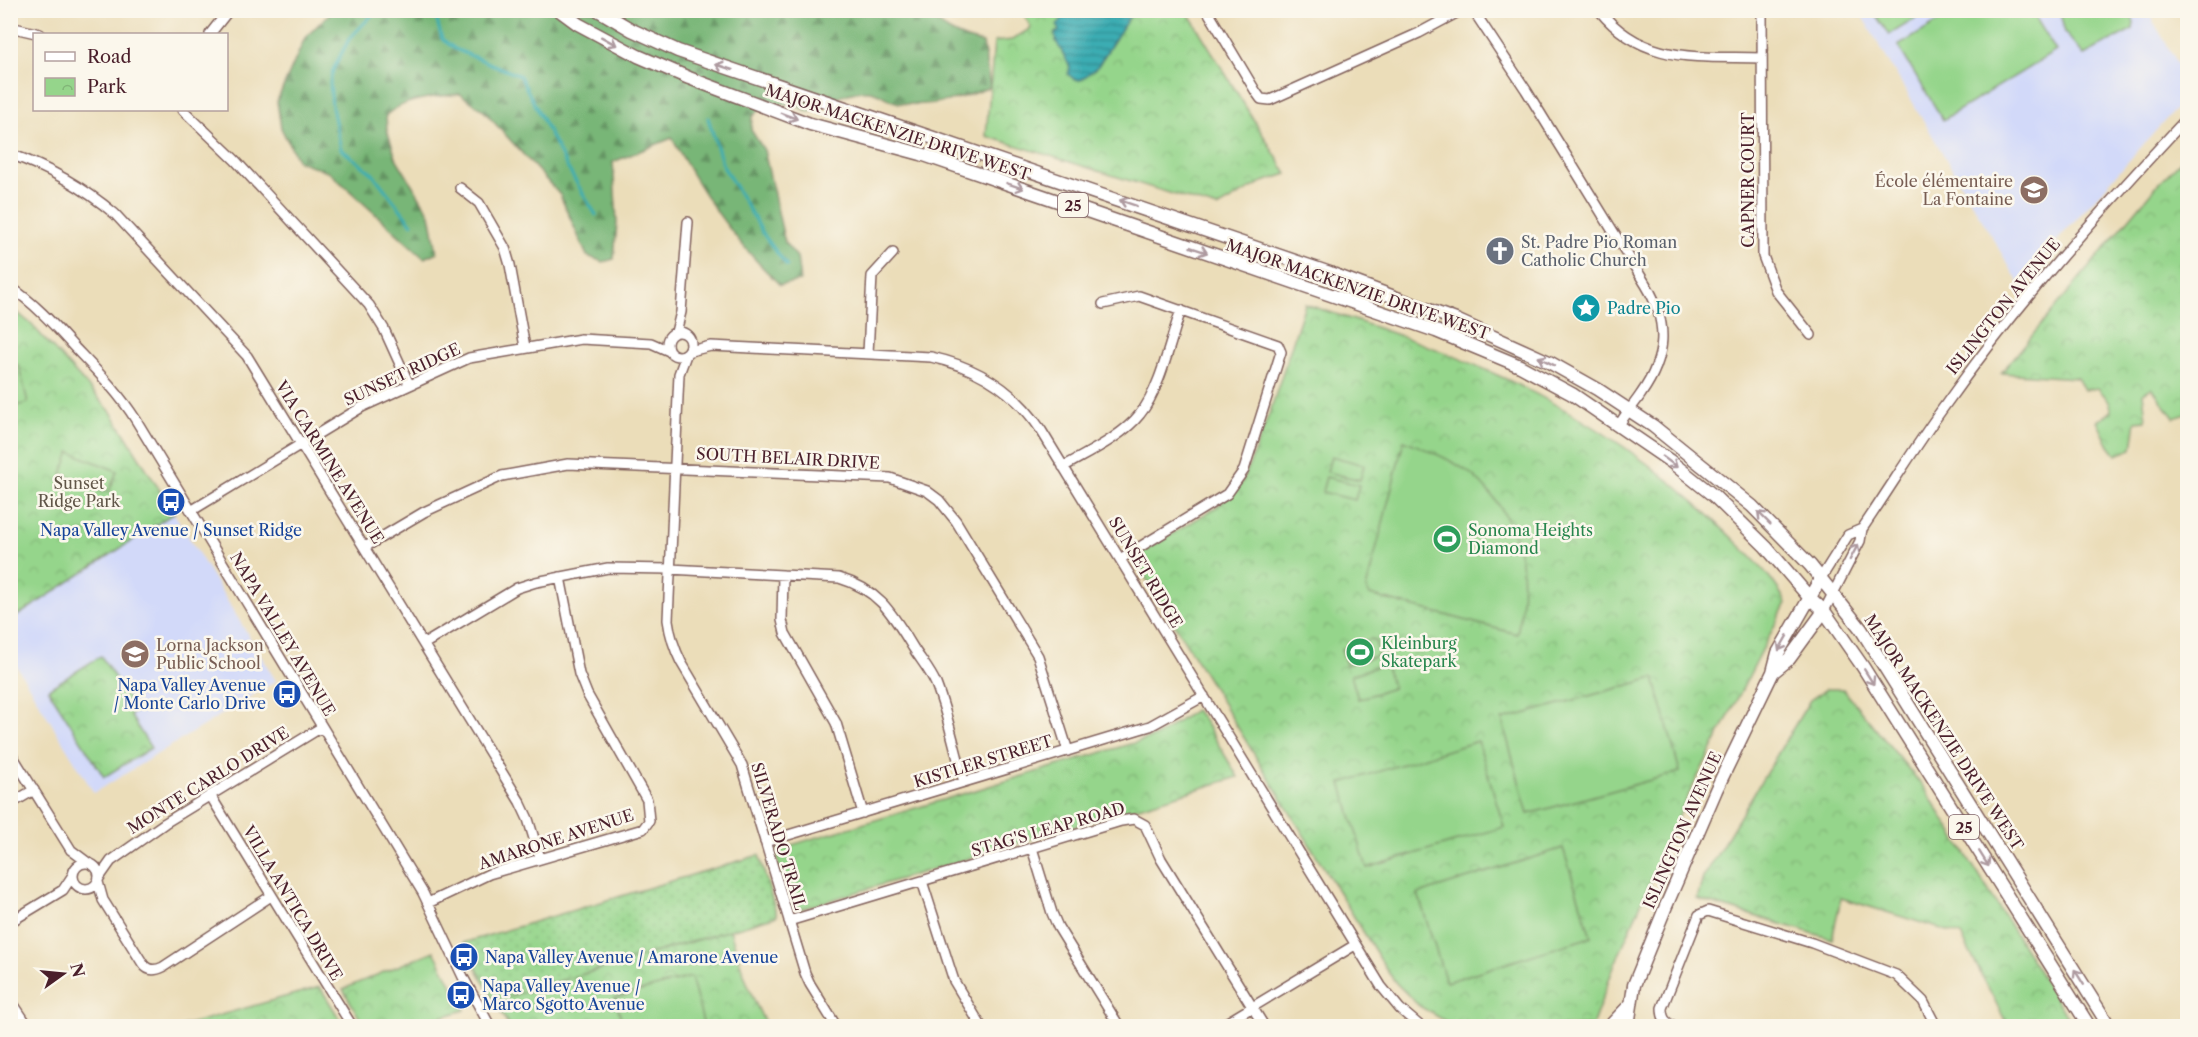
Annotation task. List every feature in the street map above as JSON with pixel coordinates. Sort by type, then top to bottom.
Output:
[{"type":"main road","name":"MAJOR MACKENZIE DRIVE WEST","points":[[559,10],[578,24],[638,57],[810,124],[921,154],[1457,339],[1550,382],[1619,425],[1714,496],[1766,547],[1824,611],[1869,677],[2089,1026]]},
{"type":"main road","name":"MAJOR MACKENZIE DRIVE WEST","points":[[598,10],[632,30],[678,51],[1330,273],[1456,320],[1549,362],[1629,410],[1685,451],[1752,506],[1832,592],[1879,656],[2109,1026]]},
{"type":"main road","name":"ISLINGTON AVENUE","points":[[1628,1026],[1634,985],[1666,906],[1716,790],[1773,672],[1778,653],[1821,578]]},
{"type":"main road","name":"ISLINGTON AVENUE","points":[[1773,672],[1788,659],[1824,611]]},
{"type":"main road","name":"ISLINGTON AVENUE","points":[[1610,1026],[1630,1005]]},
{"type":"street","points":[[211,33],[229,10]]},
{"type":"street","points":[[1207,10],[1256,92],[1261,99],[1270,100],[1419,33],[1462,10]]},
{"type":"street","points":[[1473,10],[1526,90],[1659,310],[1662,334],[1657,364],[1642,393],[1619,425]]},
{"type":"street","points":[[1599,10],[1629,38],[1659,52],[1687,56],[1762,58]]},
{"type":"street","name":"CAPNER COURT","points":[[1762,10],[1763,256],[1776,291],[1811,335]]},
{"type":"street","points":[[10,27],[36,33]]},
{"type":"street","points":[[184,111],[235,160],[369,305],[384,329],[409,384]]},
{"type":"street","name":"ISLINGTON AVENUE","points":[[1824,611],[1860,541],[1862,530],[1946,404],[2005,326],[2109,202],[2187,117]]},
{"type":"street","name":"VIA CARMINE AVENUE","points":[[10,154],[55,172],[78,185],[116,214],[247,356],[525,811],[540,858]]},
{"type":"street","points":[[460,188],[479,203],[505,248],[525,347]]},
{"type":"street","points":[[681,335],[688,222]]},
{"type":"street","points":[[868,353],[872,276],[893,253]]},
{"type":"street","name":"NAPA VALLEY AVENUE","points":[[10,287],[42,312],[120,397],[428,903],[464,979],[490,1026]]},
{"type":"street","points":[[1103,304],[1139,296],[1278,345],[1281,352],[1244,470],[1227,494],[1120,559]]},
{"type":"street","points":[[1063,467],[1124,429],[1140,414],[1153,393],[1181,310]]},
{"type":"street","points":[[681,335],[692,342],[688,353],[676,356],[670,352],[667,342],[681,335]]},
{"type":"street","name":"SUNSET RIDGE","points":[[190,511],[362,407],[469,358],[525,347],[581,339],[651,343],[681,335],[711,346],[931,357],[963,366],[1008,392],[1024,407],[1041,430],[1355,945],[1390,997],[1420,1026]]},
{"type":"street","name":"SUNSET RIDGE","points":[[651,343],[670,352]]},
{"type":"street","name":"SUNSET RIDGE","points":[[688,353],[711,346]]},
{"type":"street","name":"SILVERADO TRAIL","points":[[670,352],[679,374]]},
{"type":"street","name":"SILVERADO TRAIL","points":[[688,353],[679,374],[668,620],[674,647],[742,765],[810,984],[836,1026]]},
{"type":"street","name":"SOUTH BELAIR DRIVE","points":[[365,547],[424,512],[502,476],[568,464],[890,478],[927,491],[939,500],[956,521],[1034,648],[1042,666],[1068,751]]},
{"type":"street","name":"ISLINGTON AVENUE","points":[[1821,578],[1848,535],[1862,530]]},
{"type":"street","points":[[424,644],[507,593],[527,584],[608,568],[829,577],[849,581],[870,592],[890,611],[936,684],[964,782]]},
{"type":"street","points":[[783,575],[782,620],[785,633],[836,723],[863,813]]},
{"type":"street","name":"AMARONE AVENUE","points":[[428,903],[489,874],[643,829],[649,821],[647,800],[587,694],[579,674],[560,577]]},
{"type":"street","name":"KISTLER STREET","points":[[765,842],[1157,724],[1204,696]]},
{"type":"street","name":"MONTE CARLO DRIVE","points":[[98,880],[111,861],[165,823],[322,727]]},
{"type":"street","points":[[10,752],[71,850],[97,868],[103,900],[149,970],[163,967],[271,896]]},
{"type":"street","points":[[10,804],[34,790]]},
{"type":"street","name":"VILLA ANTICA DRIVE","points":[[210,795],[352,1026]]},
{"type":"street","name":"STAG'S LEAP ROAD","points":[[789,921],[1134,819],[1145,825],[1161,859],[1252,1007]]},
{"type":"street","points":[[1032,848],[1052,913],[1119,1026]]},
{"type":"street","points":[[71,850],[75,883],[103,900]]},
{"type":"street","name":"MONTE CARLO DRIVE","points":[[89,863],[111,861]]},
{"type":"street","points":[[63,890],[79,865],[89,863]]},
{"type":"street","points":[[10,922],[63,890],[92,887],[98,880]]},
{"type":"street","points":[[922,881],[950,972],[981,1026]]},
{"type":"street","points":[[1675,1026],[1668,1024],[1662,1016],[1662,1008],[1699,915],[1708,911],[1812,943],[1896,975],[1923,1000],[1936,1026]]},
{"type":"street","points":[[1221,1026],[1355,945]]},
{"type":"street","points":[[10,999],[28,1026]]},
{"type":"street","points":[[1252,1007],[1264,1026]]},
{"type":"shaded area","name":"École élémentaire La Fontaine","points":[[1859,11],[2147,11],[2187,79],[2187,96],[2019,283]]},
{"type":"shaded area","name":"Lorna Jackson Public School","points":[[174,513],[276,681],[94,793],[11,657],[11,620]]},
{"type":"green space","points":[[333,10],[923,11],[950,32],[983,43],[990,87],[957,99],[923,104],[900,103],[878,93],[861,91],[828,102],[809,112],[792,104],[768,104],[762,107],[752,117],[751,130],[764,150],[785,243],[797,257],[800,281],[780,285],[748,252],[720,216],[694,178],[672,138],[613,162],[617,222],[614,259],[603,262],[587,256],[560,195],[483,110],[460,94],[431,97],[402,105],[386,115],[387,130],[396,158],[430,214],[437,252],[424,258],[329,172],[298,161],[281,128],[277,101],[305,38]]},
{"type":"green space","points":[[2031,10],[2056,51],[1943,120],[1898,46],[1956,11]]},
{"type":"green space","points":[[2062,10],[2128,11],[2134,22],[2133,29],[2084,55],[2065,33],[2060,13]]},
{"type":"green space","points":[[1022,11],[1187,11],[1287,174],[1260,183],[1217,208],[986,136],[994,42],[1012,40],[1031,28]]},
{"type":"green space","points":[[1873,11],[1928,11],[1889,35]]},
{"type":"green space","points":[[2187,155],[2187,414],[2174,418],[2152,388],[2143,393],[2146,420],[2136,421],[2132,449],[2116,455],[2097,421],[2112,411],[2109,401],[2098,388],[2084,390],[2077,378],[2001,373],[2158,184]]},
{"type":"green space","points":[[1305,304],[1457,357],[1536,394],[1594,427],[1649,465],[1701,508],[1759,565],[1774,583],[1786,603],[1683,806],[1615,964],[1592,1026],[1454,1026],[1419,1006],[1396,983],[1139,567],[1137,557],[1139,554],[1215,508],[1243,481],[1271,409]]},
{"type":"green space","name":"Sunset Ridge Park","points":[[10,306],[32,325],[111,412],[174,513],[11,620]]},
{"type":"green space","points":[[19,365],[28,403],[11,407],[11,367]]},
{"type":"green space","name":"Sonoma Heights Diamond","points":[[1404,440],[1447,459],[1471,474],[1493,497],[1504,513],[1518,546],[1523,580],[1517,634],[1370,595],[1366,589]]},
{"type":"green space","points":[[70,452],[117,471],[109,492],[62,474]]},
{"type":"green space","points":[[1331,456],[1364,465],[1360,480],[1327,472]]},
{"type":"green space","points":[[1326,477],[1359,485],[1355,500],[1322,492]]},
{"type":"green space","name":"Kleinburg Skatepark","points":[[1371,639],[1375,641],[1379,655],[1346,665],[1341,649]]},
{"type":"green space","points":[[101,656],[136,711],[130,715],[151,748],[104,777],[48,689]]},
{"type":"green space","points":[[1385,664],[1393,688],[1358,699],[1351,675]]},
{"type":"green space","points":[[1654,678],[1680,772],[1528,814],[1502,720]]},
{"type":"green space","points":[[1826,689],[1843,689],[1925,789],[2073,1026],[2008,1026],[1961,935],[1841,898],[1832,939],[1697,899],[1703,878],[1810,700]]},
{"type":"green space","points":[[1195,710],[1202,717],[1238,777],[798,910],[786,891],[780,872],[778,849],[1157,736]]},
{"type":"green space","points":[[1478,741],[1504,827],[1367,868],[1341,783]]},
{"type":"green space","points":[[1563,848],[1591,937],[1446,982],[1418,894]]},
{"type":"green space","points":[[759,855],[777,916],[494,1001],[463,943]]},
{"type":"green space","points":[[730,930],[750,991],[767,1026],[509,1026],[494,1001]]},
{"type":"green space","points":[[434,951],[465,1010],[410,1026],[364,1026],[343,989]]},
{"type":"green space","points":[[691,977],[704,1026],[623,1026],[615,998]]},
{"type":"green space","points":[[320,987],[344,1026],[182,1026]]},
{"type":"water","points":[[1069,11],[1133,11],[1098,66],[1081,80],[1075,80],[1068,74],[1070,67],[1056,41],[1055,33],[1059,31],[1057,25]]},
{"type":"waterway","points":[[377,10],[349,39],[333,70],[330,82],[332,107],[341,149],[372,173],[412,224]]},
{"type":"waterway","points":[[435,10],[442,39],[455,49],[520,76],[567,167],[596,215]]},
{"type":"waterway","points":[[708,118],[723,166],[766,238],[787,266]]},
{"type":"place","name":"École élémentaire La Fontaine","points":[[2034,190]]},
{"type":"place","name":"St. Padre Pio Roman Catholic Church","points":[[1500,251]]},
{"type":"place","name":"Padre Pio","points":[[1586,308]]},
{"type":"place","name":"Napa Valley Avenue / Sunset Ridge","points":[[171,502]]},
{"type":"place","name":"Sonoma Heights Diamond","points":[[1447,539]]},
{"type":"place","name":"Kleinburg Skatepark","points":[[1360,652]]},
{"type":"place","name":"Lorna Jackson Public School","points":[[135,654]]},
{"type":"place","name":"Napa Valley Avenue / Monte Carlo Drive","points":[[287,694]]},
{"type":"place","name":"Napa Valley Avenue / Amarone Avenue","points":[[464,957]]},
{"type":"place","name":"Napa Valley Avenue / Marco Sgotto Avenue","points":[[461,995]]}]
